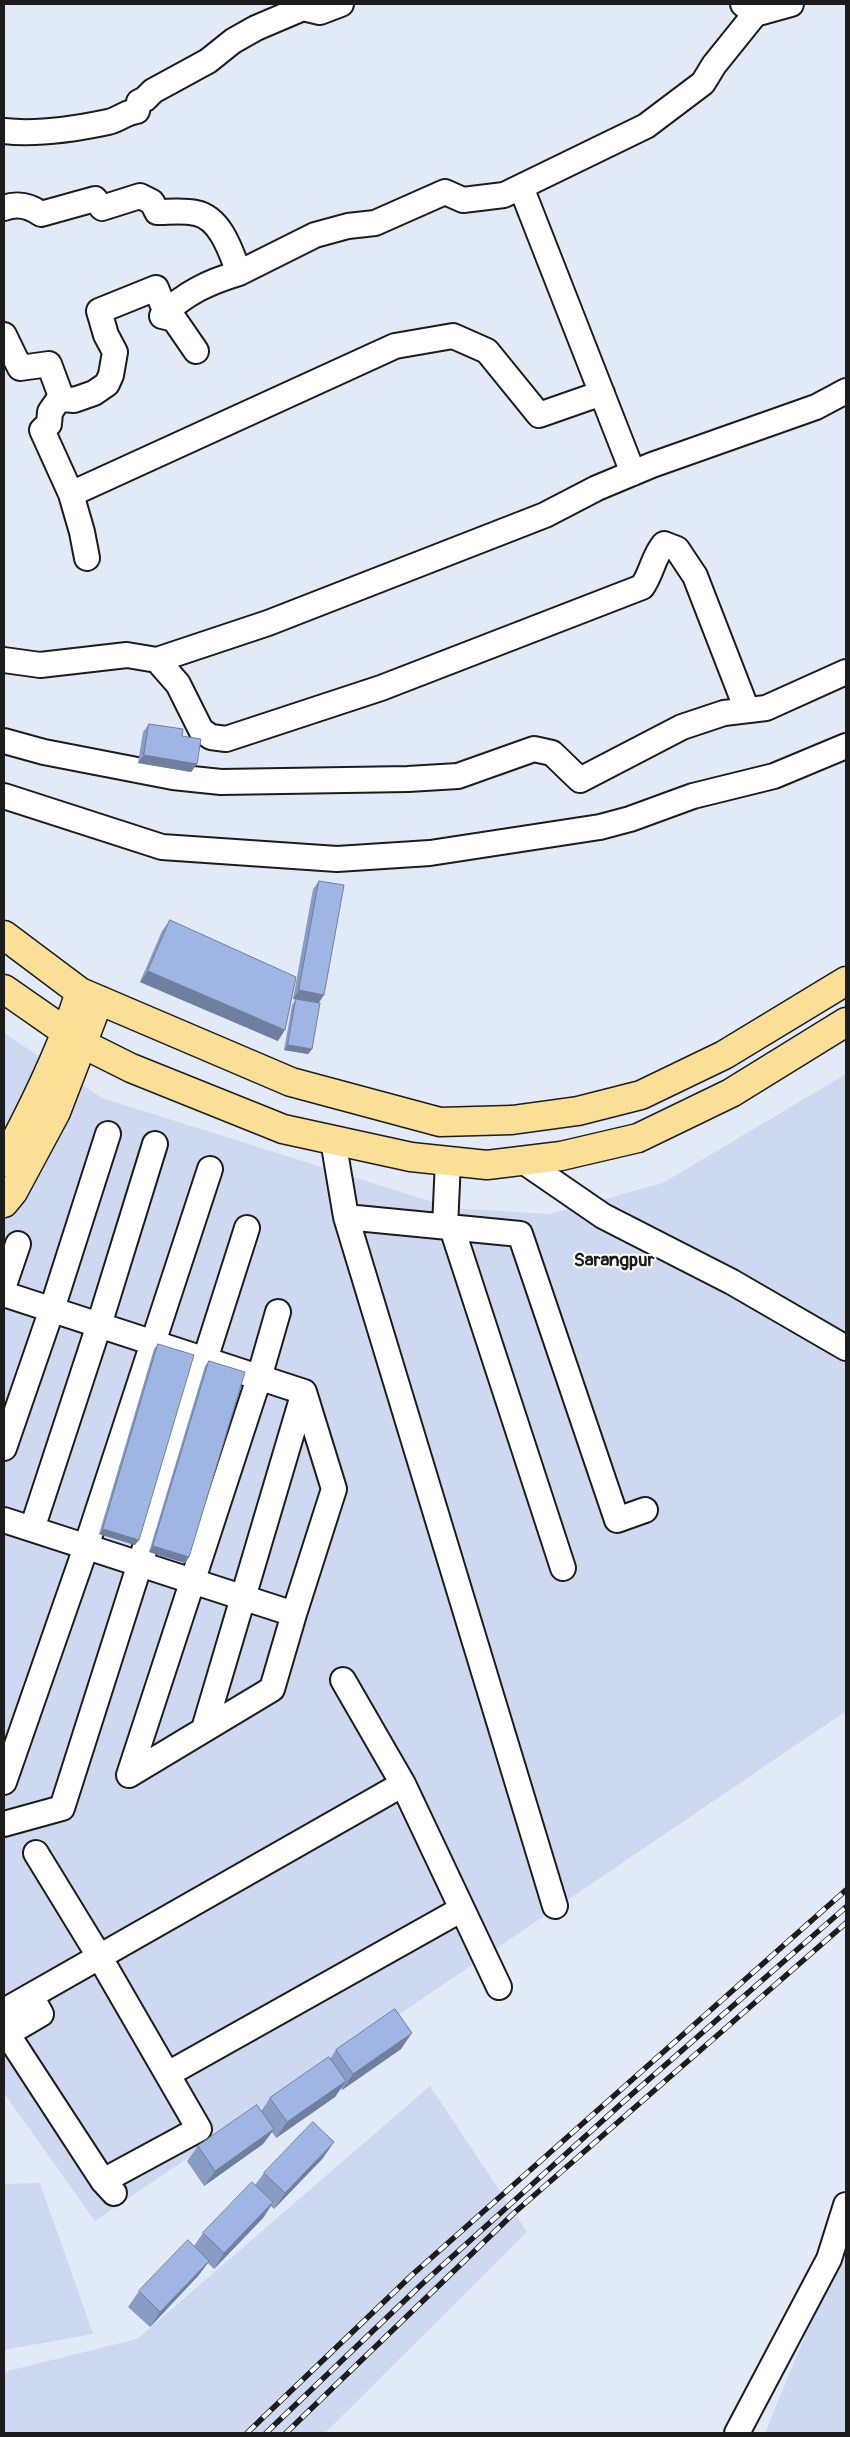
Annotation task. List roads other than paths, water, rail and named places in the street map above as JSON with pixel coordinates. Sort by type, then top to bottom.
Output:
[{"type":"main road","points":[[4,936],[90,996],[291,1082],[440,1122],[512,1120],[578,1111],[641,1094],[724,1054],[846,981]]},
{"type":"main road","points":[[4,989],[75,1039],[131,1068],[284,1129],[411,1158],[487,1165],[561,1156],[638,1138],[731,1093],[846,1022]]},
{"type":"main road","points":[[4,1204],[56,1112],[75,1039],[90,996]]},
{"type":"main road","points":[[4,1162],[36,1102],[75,1039]]},
{"type":"street","points":[[4,131],[24,133],[110,121],[129,112],[137,111],[138,102],[145,99],[153,91],[208,61],[233,41],[256,28],[303,8],[320,12],[341,4]]},
{"type":"street","points":[[196,351],[174,319],[162,316],[192,291],[239,273],[315,236],[348,226],[375,223],[445,192],[464,200],[504,196],[646,126],[682,100],[702,82],[749,9],[791,4]]},
{"type":"street","points":[[521,187],[633,473]]},
{"type":"street","points":[[4,208],[10,205],[22,206],[32,208],[41,214],[95,199],[102,208],[140,196],[152,202],[157,212],[196,213],[207,217],[230,249],[239,273]]},
{"type":"street","points":[[4,335],[20,368],[49,364],[62,399],[74,400],[94,393],[108,384],[111,375],[115,352],[106,335],[99,312],[156,288],[166,312]]},
{"type":"street","points":[[71,494],[395,346],[453,336],[487,351],[539,415],[602,392]]},
{"type":"street","points":[[4,657],[40,665],[127,655],[157,660],[268,623],[545,515],[596,488],[633,473],[816,407],[846,392]]},
{"type":"street","points":[[61,396],[50,412],[49,424],[42,430],[71,494],[87,558]]},
{"type":"street","points":[[157,660],[178,684],[200,730],[211,736],[226,740],[381,688],[642,587],[650,576],[656,553],[664,544],[677,549],[695,576],[747,710]]},
{"type":"street","points":[[4,741],[44,752],[173,777],[221,782],[408,779],[458,776],[534,749],[552,753],[580,780],[682,727],[724,714],[766,708],[846,672]]},
{"type":"street","points":[[4,796],[162,847],[337,858],[430,853],[600,827],[623,821],[694,796],[774,776],[846,746]]},
{"type":"street","points":[[4,1448],[52,1309],[108,1134]]},
{"type":"street","points":[[333,1140],[346,1217],[555,1906]]},
{"type":"street","points":[[32,1529],[100,1325],[156,1144]]},
{"type":"street","points":[[448,1161],[448,1227],[563,1568]]},
{"type":"street","points":[[523,1161],[602,1216],[732,1282],[846,1348]]},
{"type":"street","points":[[4,1782],[155,1343],[210,1169]]},
{"type":"street","points":[[346,1217],[520,1234],[617,1520],[645,1510]]},
{"type":"street","points":[[4,1824],[62,1808],[248,1228]]},
{"type":"street","points":[[4,1286],[18,1244]]},
{"type":"street","points":[[4,1294],[304,1392]]},
{"type":"street","points":[[278,1312],[259,1378],[191,1580],[129,1775],[272,1689],[334,1489],[304,1392]]},
{"type":"street","points":[[204,1730],[304,1392]]},
{"type":"street","points":[[4,1520],[294,1614]]},
{"type":"street","points":[[343,1680],[404,1784],[498,1987]]},
{"type":"street","points":[[36,1853],[99,1956],[199,2129],[108,2187],[5,2025],[36,2005],[99,1956],[404,1784]]},
{"type":"street","points":[[168,2074],[462,1909]]},
{"type":"street","points":[[737,2433],[829,2259],[846,2205]]},
{"type":"railway","points":[[247,2433],[413,2274],[846,1890]]},
{"type":"railway","points":[[266,2433],[422,2284],[631,2095],[846,1907]]},
{"type":"railway","points":[[286,2433],[514,2213],[846,1923]]},
{"type":"district","name":"Sarangpur","points":[[614,1261]]}]
